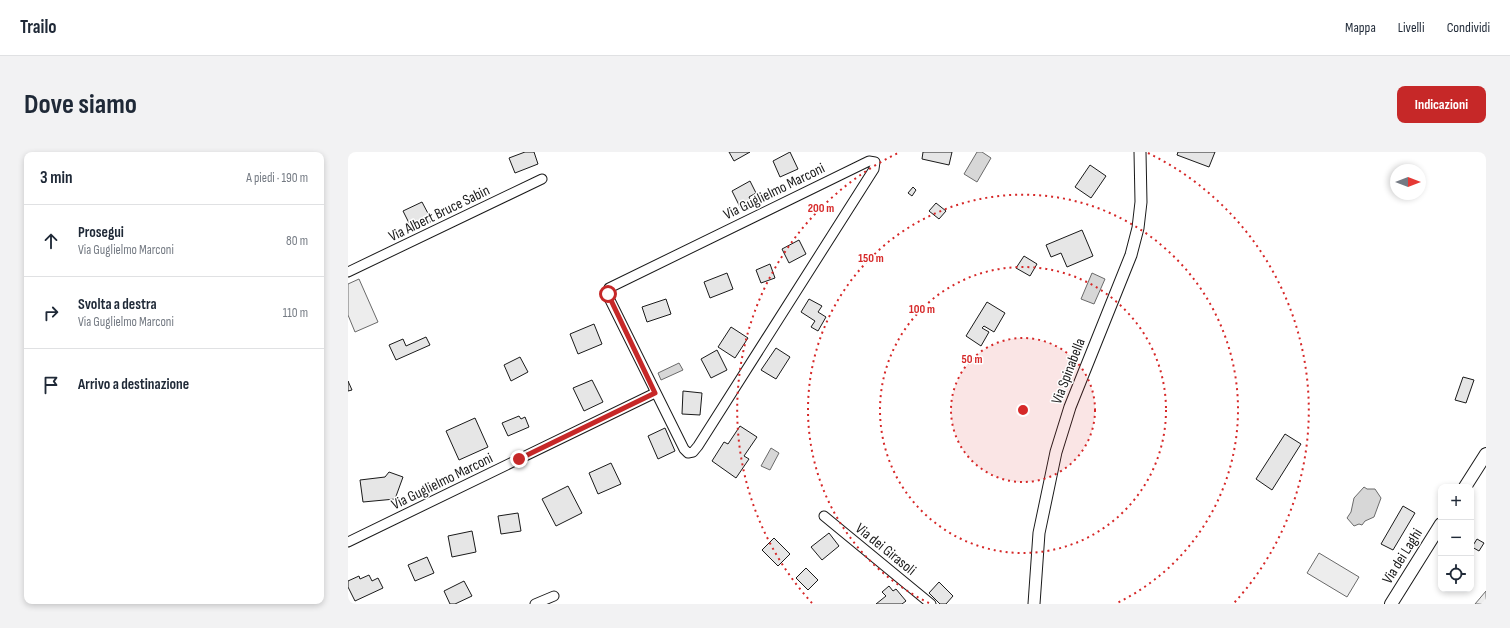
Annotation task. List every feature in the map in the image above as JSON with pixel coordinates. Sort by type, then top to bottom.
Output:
[{"type":"main road","points":[[1467,484],[1486,454]]},
{"type":"main road","name":"Via dei Laghi","points":[[1391,604],[1438,529]]},
{"type":"street","name":"Via Spinabella","points":[[1034,604],[1039,533],[1056,452],[1070,407],[1130,255],[1138,228],[1142,202],[1140,152]]},
{"type":"street","name":"Via Guglielmo Marconi","points":[[868,162],[874,162],[874,169],[693,452],[689,453],[685,450],[655,393],[609,298],[608,291],[610,287],[868,162]]},
{"type":"street","name":"Via Albert Bruce Sabin","points":[[348,272],[542,179]]},
{"type":"street","name":"Via Guglielmo Marconi","points":[[348,542],[655,393]]},
{"type":"street","name":"Via dei Girasoli","points":[[824,516],[931,604]]},
{"type":"street","points":[[535,604],[554,596]]},
{"type":"shaded area","points":[[977,152],[982,152],[991,158],[977,182],[964,174]]},
{"type":"shaded area","points":[[1092,273],[1105,279],[1094,304],[1081,299]]},
{"type":"shaded area","points":[[359,279],[378,322],[355,332],[348,315],[348,284]]},
{"type":"shaded area","points":[[679,363],[683,370],[661,380],[658,373]]},
{"type":"shaded area","points":[[771,448],[779,453],[770,470],[761,466]]},
{"type":"shaded area","points":[[1364,487],[1367,489],[1375,489],[1381,498],[1374,517],[1365,521],[1362,525],[1359,524],[1354,526],[1347,518],[1351,512],[1354,498]]},
{"type":"shaded area","points":[[1319,553],[1359,577],[1347,597],[1307,573]]},
{"type":"shaded area","points":[[1486,591],[1486,604],[1475,604]]},
{"type":"building","points":[[525,152],[534,152],[538,164],[515,173],[509,158]]},
{"type":"building","points":[[729,152],[750,152],[734,161]]},
{"type":"building","points":[[790,152],[798,169],[780,177],[773,161]]},
{"type":"building","points":[[923,152],[952,152],[949,165],[922,159]]},
{"type":"building","points":[[1178,152],[1215,152],[1209,167],[1177,155]]},
{"type":"building","points":[[1090,165],[1106,176],[1091,198],[1075,187]]},
{"type":"building","points":[[750,181],[756,193],[749,197],[752,203],[741,209],[732,191]]},
{"type":"building","points":[[913,187],[916,190],[912,196],[908,193]]},
{"type":"building","points":[[422,202],[432,221],[413,231],[403,211]]},
{"type":"building","points":[[936,203],[946,211],[939,219],[929,211]]},
{"type":"building","points":[[1082,230],[1093,256],[1067,267],[1061,253],[1051,257],[1046,245]]},
{"type":"building","points":[[799,240],[806,254],[789,263],[782,249]]},
{"type":"building","points":[[1024,256],[1037,264],[1030,276],[1016,268]]},
{"type":"building","points":[[770,264],[775,278],[761,283],[756,270]]},
{"type":"building","points":[[727,273],[733,289],[710,298],[704,282]]},
{"type":"building","points":[[666,299],[671,314],[647,322],[642,307]]},
{"type":"building","points":[[809,299],[822,306],[818,312],[826,317],[818,331],[811,327],[815,321],[801,312]]},
{"type":"building","points":[[987,302],[1005,313],[994,332],[984,326],[982,328],[989,332],[981,346],[966,336]]},
{"type":"building","points":[[594,324],[602,344],[578,354],[570,334]]},
{"type":"building","points":[[731,327],[748,338],[735,358],[718,347]]},
{"type":"building","points":[[426,337],[430,345],[396,360],[389,345],[403,339],[406,346]]},
{"type":"building","points":[[776,348],[790,357],[776,379],[761,370]]},
{"type":"building","points":[[717,350],[727,370],[711,378],[701,359]]},
{"type":"building","points":[[520,357],[528,372],[511,381],[504,365]]},
{"type":"building","points":[[1463,377],[1474,380],[1466,403],[1455,400]]},
{"type":"building","points":[[592,380],[603,402],[584,411],[573,388]]},
{"type":"building","points":[[348,381],[352,390],[348,391]]},
{"type":"building","points":[[683,391],[702,393],[700,415],[682,414]]},
{"type":"building","points":[[519,416],[521,419],[525,417],[529,427],[508,436],[502,423]]},
{"type":"building","points":[[475,418],[488,447],[459,460],[446,431]]},
{"type":"building","points":[[740,426],[757,437],[744,456],[749,459],[736,478],[712,461],[724,442],[728,444]]},
{"type":"building","points":[[665,428],[675,451],[658,459],[648,436]]},
{"type":"building","points":[[1285,434],[1301,444],[1272,490],[1256,479]]},
{"type":"building","points":[[611,463],[621,484],[598,494],[589,473]]},
{"type":"building","points":[[389,472],[403,477],[395,499],[363,502],[360,480],[385,477]]},
{"type":"building","points":[[568,486],[582,513],[556,526],[542,499]]},
{"type":"building","points":[[1403,506],[1415,513],[1393,550],[1381,544]]},
{"type":"building","points":[[518,513],[521,531],[501,534],[498,516]]},
{"type":"building","points":[[472,531],[476,552],[452,557],[448,536]]},
{"type":"building","points":[[829,533],[839,546],[822,560],[811,547]]},
{"type":"building","points":[[774,538],[790,554],[778,566],[762,550]]},
{"type":"building","points":[[1477,539],[1484,543],[1479,551],[1474,548],[1474,544]]},
{"type":"building","points":[[427,557],[434,573],[415,581],[408,565]]},
{"type":"building","points":[[806,568],[818,580],[808,590],[796,578]]},
{"type":"building","points":[[369,575],[372,581],[378,578],[383,588],[355,601],[348,587],[348,581],[359,576],[360,579]]},
{"type":"building","points":[[464,581],[472,596],[455,604],[450,604],[444,591]]},
{"type":"building","points":[[939,582],[953,596],[946,604],[940,604],[929,593]]},
{"type":"building","points":[[889,586],[893,591],[896,589],[906,601],[902,604],[876,604],[886,596],[882,592]]},
{"type":"route","points":[[519,459],[655,393],[608,294]]}]
